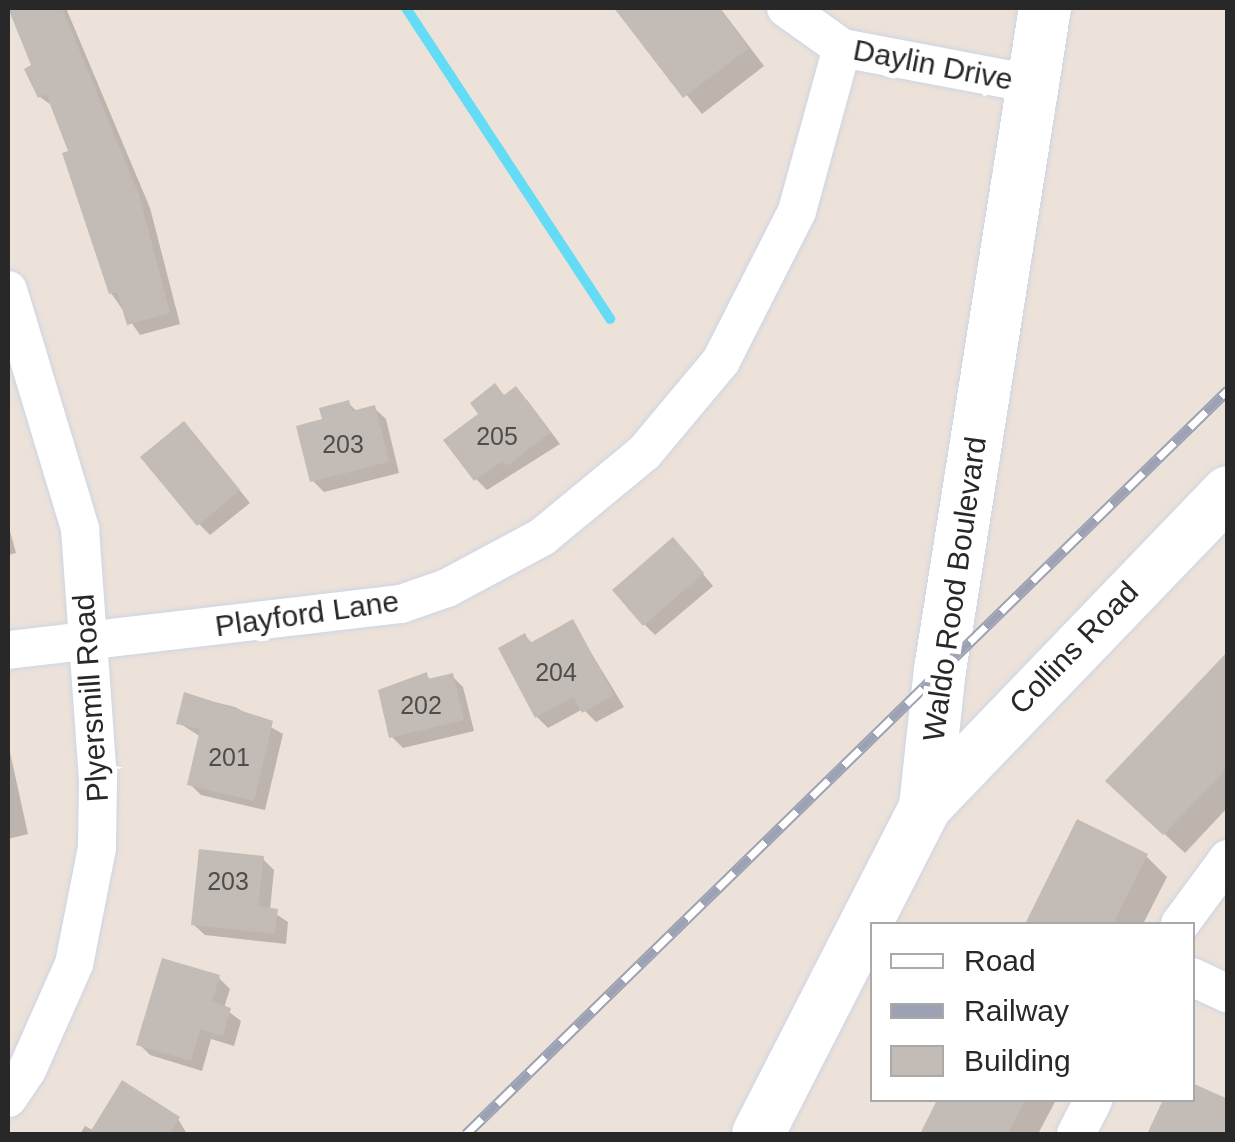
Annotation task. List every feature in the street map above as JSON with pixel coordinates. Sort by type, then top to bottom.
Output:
[{"type":"street","name":"Daylin Drive","points":[[786,8],[842,48],[1032,84]]},
{"type":"street","name":"Waldo Rood Boulevard","points":[[758,1134],[925,807],[940,670],[1045,8]]},
{"type":"street","name":"Playford Lane","points":[[8,650],[400,604],[492,566],[592,501],[688,404],[752,308],[797,211],[842,48]]},
{"type":"street","name":"Plyersmill Road","points":[[8,290],[80,529],[98,782],[87,914],[55,1014],[8,1098]]},
{"type":"street","name":"Collins Road","points":[[925,807],[1228,492]]},
{"type":"street","points":[[1181,922],[1228,859]]},
{"type":"street","points":[[1195,978],[1228,994]]},
{"type":"street","points":[[1076,1134],[1092,1102]]},
{"type":"building","points":[[8,8],[62,8],[139,195],[170,313],[127,325],[117,292],[109,294],[62,153],[68,151],[46,94],[38,98],[24,69],[31,65]]},
{"type":"building","points":[[614,8],[719,8],[749,48],[683,98]]},
{"type":"building","points":[[495,383],[504,395],[516,386],[551,432],[507,466],[502,461],[474,481],[443,440],[478,414],[470,403]]},
{"type":"building","points":[[349,400],[352,411],[375,405],[389,462],[310,482],[296,426],[322,419],[319,408]]},
{"type":"building","points":[[184,421],[240,490],[197,526],[140,457]]},
{"type":"building","points":[[673,537],[704,573],[643,626],[612,590]]},
{"type":"building","points":[[573,619],[614,695],[582,713],[573,697],[535,718],[498,648],[525,633],[530,643]]},
{"type":"building","points":[[1228,651],[1228,767],[1163,835],[1105,781]]},
{"type":"building","points":[[427,672],[428,679],[453,673],[464,720],[389,738],[378,690]]},
{"type":"building","points":[[184,692],[273,721],[254,801],[187,785],[200,729],[176,724]]},
{"type":"building","points":[[1077,819],[1148,854],[1114,922],[1026,922]]},
{"type":"building","points":[[199,849],[264,856],[258,906],[278,909],[275,934],[191,925]]},
{"type":"building","points":[[162,958],[220,975],[212,1002],[231,1008],[223,1036],[200,1029],[191,1061],[136,1045]]},
{"type":"building","points":[[122,1080],[180,1117],[169,1134],[89,1134]]},
{"type":"building","points":[[1195,1084],[1228,1099],[1228,1134],[1147,1134],[1162,1102],[1195,1102]]},
{"type":"building","points":[[936,1102],[1024,1102],[1008,1134],[920,1134]]},
{"type":"waterway","points":[[406,8],[610,319]]},
{"type":"railway","points":[[466,1134],[1228,390]]}]
